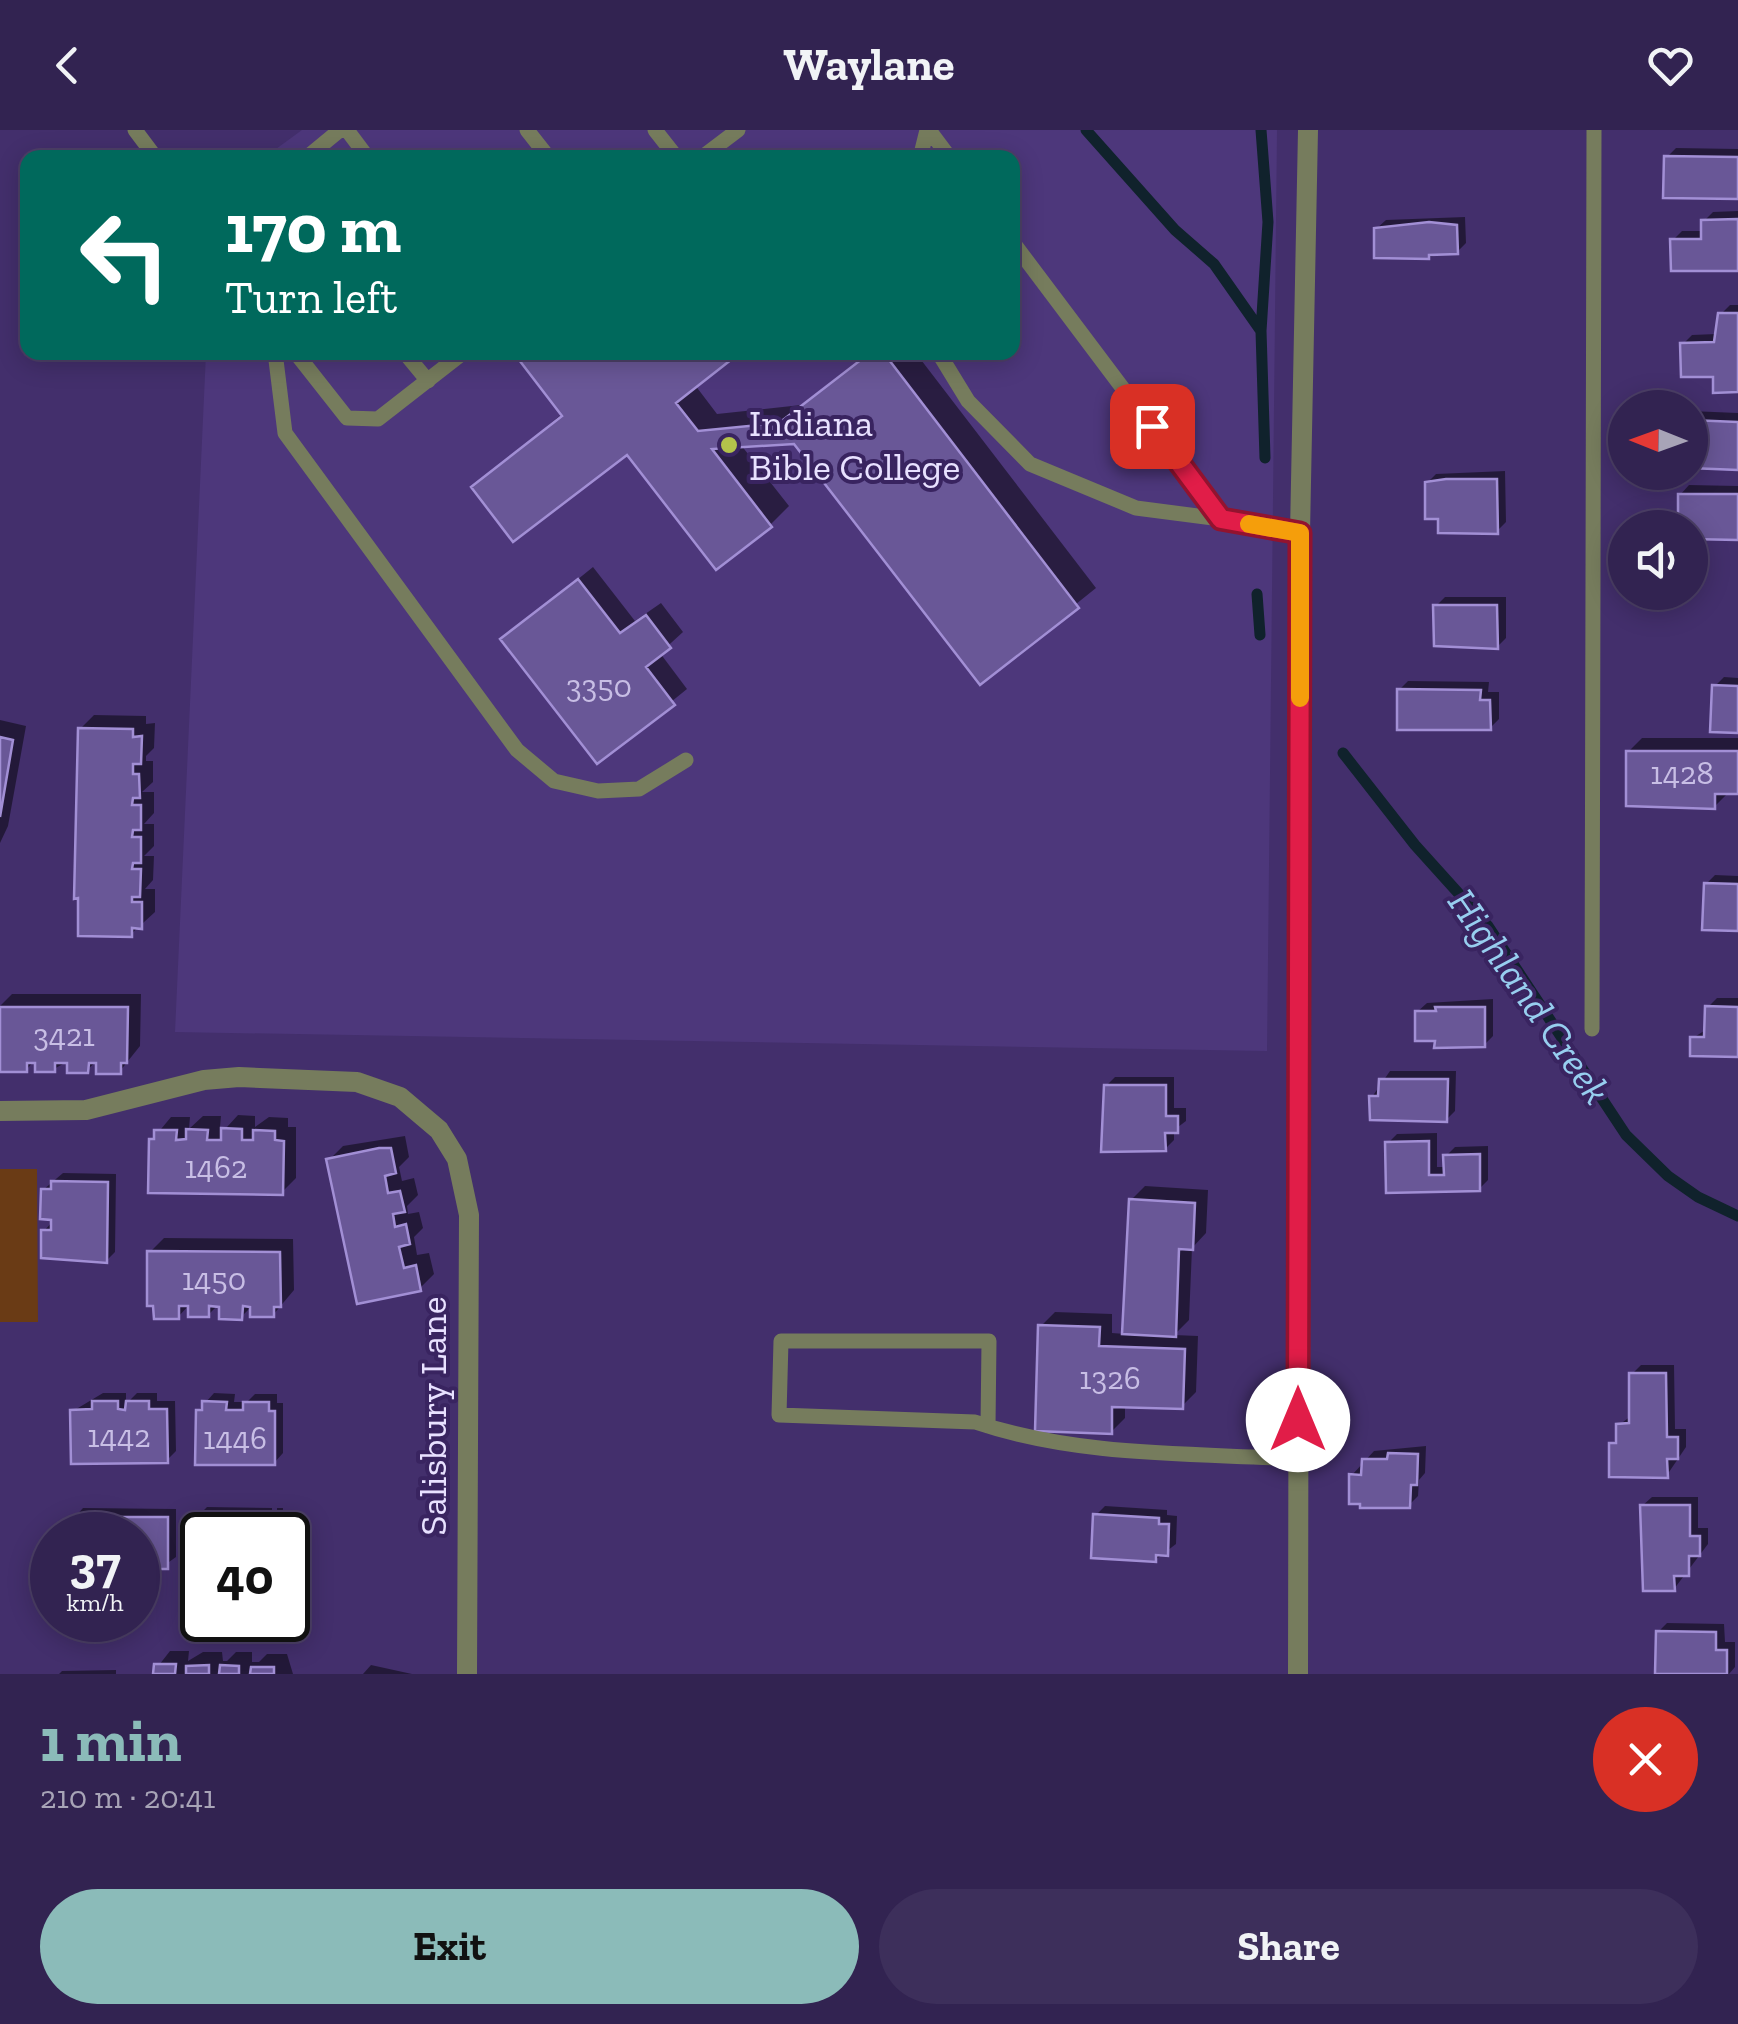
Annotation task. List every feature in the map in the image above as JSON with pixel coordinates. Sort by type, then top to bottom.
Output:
[{"type":"street","points":[[1298,1674],[1300,533],[1308,130]]},
{"type":"street","name":"Salisbury Lane","points":[[0,1111],[104,1107],[204,1080],[346,1080],[384,1090],[416,1108],[439,1130],[457,1159],[469,1216],[467,1674]]},
{"type":"lane","points":[[317,150],[343,130],[361,150]]},
{"type":"lane","points":[[527,130],[543,150]]},
{"type":"lane","points":[[655,130],[671,150]]},
{"type":"lane","points":[[712,150],[738,130]]},
{"type":"lane","points":[[928,130],[944,150]]},
{"type":"lane","points":[[1592,1029],[1594,130]]},
{"type":"lane","points":[[1020,252],[1221,519]]},
{"type":"lane","points":[[276,360],[285,434],[518,750],[554,781],[598,791],[639,789],[686,760]]},
{"type":"lane","points":[[301,360],[347,418],[378,420],[454,360]]},
{"type":"lane","points":[[411,360],[428,381]]},
{"type":"lane","points":[[943,360],[968,401],[1030,464],[1136,508],[1300,533]]},
{"type":"lane","points":[[988,1426],[989,1341],[781,1341],[779,1416],[975,1422],[988,1426],[1067,1446],[1298,1458]]},
{"type":"shaded area","points":[[302,130],[1277,130],[1267,1051],[175,1032],[206,360],[1020,360],[1020,150],[275,150]]},
{"type":"shaded area","points":[[0,1169],[37,1169],[38,1322],[0,1322]]},
{"type":"building","points":[[1664,156],[1738,157],[1738,199],[1663,198]]},
{"type":"building","points":[[1738,219],[1738,271],[1671,271],[1670,239],[1701,239],[1701,220]]},
{"type":"building","points":[[1429,222],[1457,225],[1458,254],[1429,255],[1429,259],[1374,258],[1374,228]]},
{"type":"building","points":[[1718,313],[1738,313],[1738,392],[1713,393],[1713,377],[1681,377],[1680,343],[1714,342]]},
{"type":"building","points":[[519,360],[731,360],[676,403],[698,431],[779,423],[861,360],[889,360],[1079,608],[980,685],[794,444],[712,449],[772,527],[716,570],[627,455],[513,542],[471,487],[562,416]]},
{"type":"building","points":[[1708,421],[1738,422],[1738,470],[1708,469]]},
{"type":"building","points":[[1497,479],[1498,534],[1438,533],[1438,519],[1425,519],[1425,482]]},
{"type":"building","points":[[1678,494],[1738,494],[1738,540],[1708,539],[1708,510],[1678,510]]},
{"type":"building","points":[[578,579],[620,633],[646,615],[671,648],[646,667],[675,705],[597,764],[500,639]]},
{"type":"building","points":[[1433,605],[1497,605],[1498,649],[1434,646]]},
{"type":"building","points":[[1712,685],[1738,686],[1738,733],[1710,732]]},
{"type":"building","points":[[1397,689],[1481,690],[1480,700],[1490,700],[1491,730],[1397,730]]},
{"type":"building","points":[[78,728],[133,729],[133,737],[142,736],[141,764],[133,764],[133,774],[139,774],[140,798],[133,798],[132,805],[141,805],[141,830],[133,830],[132,837],[141,837],[141,863],[133,863],[132,869],[141,869],[140,897],[132,897],[132,902],[142,902],[142,929],[132,928],[132,937],[78,936],[78,898],[74,899]]},
{"type":"building","points":[[0,737],[13,740],[0,817]]},
{"type":"building","points":[[1626,751],[1738,751],[1738,794],[1715,794],[1715,809],[1626,806]]},
{"type":"building","points":[[1704,883],[1738,884],[1738,931],[1702,930]]},
{"type":"building","points":[[1705,1006],[1738,1007],[1738,1057],[1690,1056],[1690,1037],[1704,1037]]},
{"type":"building","points":[[0,1007],[128,1007],[127,1063],[121,1063],[121,1074],[96,1074],[96,1063],[89,1063],[88,1073],[67,1073],[67,1063],[55,1063],[55,1072],[35,1072],[35,1063],[27,1063],[27,1072],[0,1072]]},
{"type":"building","points":[[1435,1007],[1485,1007],[1485,1047],[1434,1048],[1435,1041],[1415,1041],[1415,1011],[1436,1011]]},
{"type":"building","points":[[1379,1079],[1448,1079],[1447,1122],[1370,1120],[1369,1096],[1378,1096]]},
{"type":"building","points":[[1104,1085],[1166,1085],[1166,1116],[1178,1116],[1178,1133],[1165,1133],[1166,1151],[1101,1152]]},
{"type":"building","points":[[221,1128],[242,1129],[242,1140],[253,1140],[253,1130],[275,1131],[275,1140],[284,1141],[283,1195],[148,1193],[149,1139],[154,1139],[154,1130],[177,1130],[176,1140],[186,1139],[186,1129],[208,1130],[207,1140],[221,1140]]},
{"type":"building","points":[[1429,1141],[1429,1175],[1444,1175],[1443,1155],[1480,1154],[1480,1191],[1386,1193],[1385,1142]]},
{"type":"building","points":[[391,1148],[396,1173],[385,1176],[388,1193],[400,1191],[405,1212],[393,1214],[395,1227],[406,1224],[410,1244],[399,1247],[404,1268],[416,1265],[421,1291],[357,1304],[326,1159]]},
{"type":"building","points":[[51,1181],[108,1182],[107,1263],[41,1258],[41,1230],[51,1230],[51,1220],[40,1219],[41,1189],[51,1189]]},
{"type":"building","points":[[1129,1199],[1195,1203],[1193,1250],[1179,1249],[1176,1337],[1122,1334]]},
{"type":"building","points":[[147,1251],[280,1252],[281,1307],[274,1307],[274,1317],[250,1317],[250,1307],[243,1306],[242,1320],[219,1319],[219,1307],[209,1306],[209,1317],[188,1317],[188,1306],[179,1306],[179,1319],[154,1319],[153,1306],[147,1306]]},
{"type":"building","points":[[1038,1325],[1100,1327],[1099,1346],[1185,1349],[1183,1409],[1112,1407],[1112,1434],[1035,1431]]},
{"type":"building","points":[[1629,1373],[1666,1373],[1667,1437],[1678,1437],[1678,1459],[1667,1459],[1668,1478],[1609,1477],[1609,1443],[1616,1443],[1616,1424],[1629,1423]]},
{"type":"building","points":[[92,1401],[118,1401],[118,1409],[125,1410],[126,1401],[149,1401],[149,1409],[167,1409],[168,1463],[71,1464],[70,1410],[92,1409]]},
{"type":"building","points":[[202,1401],[227,1402],[226,1410],[243,1410],[243,1402],[269,1402],[269,1411],[275,1411],[275,1465],[195,1465],[196,1410],[202,1410]]},
{"type":"building","points":[[1388,1453],[1418,1454],[1417,1485],[1411,1485],[1410,1508],[1360,1508],[1360,1504],[1349,1504],[1349,1474],[1361,1475],[1362,1459],[1387,1459]]},
{"type":"building","points":[[1640,1505],[1690,1505],[1690,1536],[1700,1536],[1700,1556],[1689,1556],[1689,1576],[1674,1576],[1675,1591],[1643,1591]]},
{"type":"building","points":[[1093,1514],[1159,1518],[1159,1524],[1169,1524],[1168,1556],[1156,1555],[1156,1562],[1091,1558]]},
{"type":"building","points":[[160,1517],[168,1517],[168,1569],[160,1569]]},
{"type":"building","points":[[1656,1631],[1716,1632],[1716,1650],[1727,1650],[1727,1674],[1655,1674]]},
{"type":"building","points":[[154,1664],[176,1664],[175,1674],[153,1674]]},
{"type":"building","points":[[209,1665],[209,1674],[186,1674],[186,1666]]},
{"type":"building","points":[[220,1665],[239,1666],[239,1674],[219,1674]]},
{"type":"building","points":[[251,1667],[274,1667],[274,1674],[250,1674]]},
{"type":"waterway","name":"Highland Creek","points":[[1086,130],[1175,230],[1214,264],[1261,331],[1265,458]]},
{"type":"waterway","points":[[1261,130],[1268,222],[1261,331]]},
{"type":"waterway","name":"Highland Creek","points":[[1257,594],[1260,635]]},
{"type":"waterway","name":"Highland Creek","points":[[1343,753],[1415,845],[1488,926],[1626,1135],[1668,1176],[1698,1197],[1738,1216]]},
{"type":"slow traffic","points":[[1249,524],[1300,533],[1300,698]]},
{"type":"place","name":"Indiana Bible College","points":[[729,445]]},
{"type":"route","points":[[1152,426],[1221,519],[1300,533],[1298,1420]]}]
